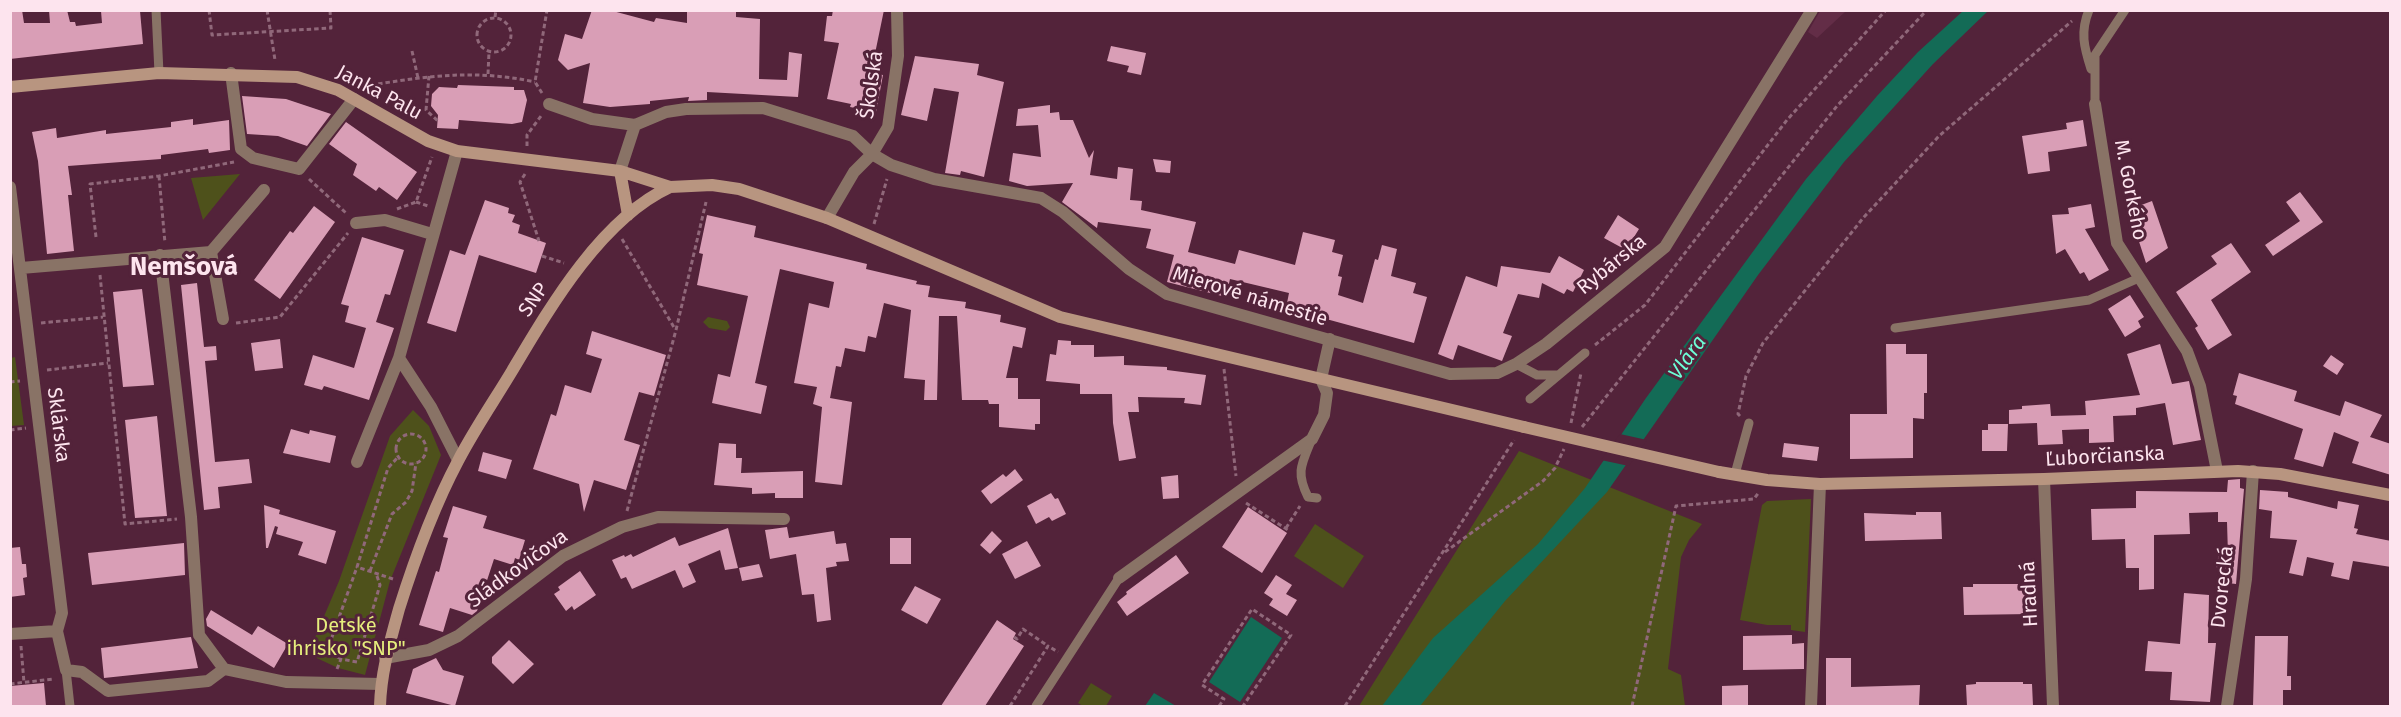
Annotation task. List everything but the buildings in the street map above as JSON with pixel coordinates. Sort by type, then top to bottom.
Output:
[{"type":"main road","name":"Janka Palu","points":[[10,87],[159,74],[231,73],[297,76],[320,83],[354,99],[428,141],[457,151],[620,171]]},
{"type":"main road","points":[[628,215],[620,171],[670,187],[712,185],[739,189],[826,218],[1060,317],[1321,378]]},
{"type":"main road","name":"SNP","points":[[380,706],[385,658],[407,583],[428,523],[458,460],[544,316],[580,269],[628,215],[656,194],[670,187]]},
{"type":"main road","name":"Ľuborčianska","points":[[1321,378],[1719,471],[1820,484],[2253,471],[2391,495]]},
{"type":"street","name":"Školská","points":[[826,218],[854,172],[872,154],[888,127],[898,56],[897,10]]},
{"type":"street","name":"Rybárska","points":[[1330,339],[1450,374],[1497,373],[1516,364],[1546,344],[1665,247],[1812,10]]},
{"type":"street","points":[[231,73],[241,149],[254,158],[299,169],[354,99]]},
{"type":"street","name":"Mierové námestie","points":[[549,104],[592,119],[641,122],[666,112],[686,109],[763,108],[853,136],[872,154],[891,165],[934,179],[1041,198],[1161,291],[1330,339],[1321,378],[1327,393],[1324,415],[1312,439],[1119,578]]},
{"type":"street","name":"M. Gorkého","points":[[2095,104],[2117,243],[2187,351],[2200,386],[2217,471]]},
{"type":"street","points":[[620,171],[641,122]]},
{"type":"street","points":[[357,462],[399,358],[457,151]]},
{"type":"street","name":"Sklárska","points":[[10,187],[62,613],[57,631]]},
{"type":"street","points":[[21,268],[211,252],[264,190]]},
{"type":"street","points":[[356,223],[385,220],[432,234]]},
{"type":"street","points":[[211,252],[222,319]]},
{"type":"street","points":[[163,255],[190,517],[199,635],[224,669],[286,682],[381,684]]},
{"type":"street","points":[[399,358],[431,408],[458,460]]},
{"type":"street","name":"Dvorecká","points":[[2227,706],[2247,579],[2253,471]]},
{"type":"street","name":"Hradná","points":[[2044,479],[2053,706]]},
{"type":"street","points":[[1811,706],[1820,484]]},
{"type":"street","name":"Sládkovičova","points":[[385,658],[429,650],[458,636],[563,556],[622,526],[658,518],[784,519]]},
{"type":"street","points":[[15,633],[57,631],[66,670],[82,672],[108,691],[208,681],[224,669]]},
{"type":"lane","points":[[156,10],[159,74]]},
{"type":"lane","points":[[2089,10],[2084,23],[2083,42],[2094,76]]},
{"type":"lane","name":"M. Gorkého","points":[[2095,104],[2095,55],[2125,10]]},
{"type":"lane","points":[[1895,328],[2089,300],[2139,278]]},
{"type":"lane","points":[[1530,399],[1585,353]]},
{"type":"lane","points":[[1516,364],[1537,375],[1558,375]]},
{"type":"lane","points":[[1735,474],[1749,423]]},
{"type":"lane","points":[[1312,439],[1300,473],[1300,481],[1312,496]]},
{"type":"lane","points":[[1036,706],[1119,578]]},
{"type":"lane","points":[[66,670],[70,706]]},
{"type":"path","points":[[210,10],[212,35],[331,28],[330,10]]},
{"type":"path","points":[[267,10],[268,33],[275,60]]},
{"type":"path","points":[[495,17],[496,10]]},
{"type":"path","points":[[354,99],[366,86],[429,76],[488,74],[535,82],[547,10]]},
{"type":"path","points":[[1570,426],[1585,353],[1645,305],[1787,120],[1887,10]]},
{"type":"path","points":[[1579,430],[1837,106],[1927,10]]},
{"type":"path","points":[[495,17],[507,23],[511,35],[502,50],[489,51],[483,48],[476,34],[483,21],[495,17]]},
{"type":"path","points":[[1749,423],[1738,414],[1746,376],[1770,333],[1810,281],[1864,217],[1940,136],[2077,17]]},
{"type":"path","points":[[412,50],[418,78]]},
{"type":"path","points":[[488,74],[489,51]]},
{"type":"path","points":[[429,76],[426,110],[438,121]]},
{"type":"path","points":[[527,146],[527,135],[549,104]]},
{"type":"path","points":[[385,220],[390,211],[416,202],[432,157]]},
{"type":"path","points":[[96,237],[90,184],[159,177],[254,158]]},
{"type":"path","points":[[874,225],[891,165]]},
{"type":"path","points":[[222,319],[224,325],[280,316],[356,223],[299,169]]},
{"type":"path","points":[[526,172],[520,182],[539,241]]},
{"type":"path","points":[[159,177],[163,255]]},
{"type":"path","points":[[622,526],[676,330],[706,202]]},
{"type":"path","points":[[622,239],[676,330]]},
{"type":"path","points":[[542,256],[564,263]]},
{"type":"path","points":[[98,261],[125,524],[190,517]]},
{"type":"path","points":[[40,323],[104,316]]},
{"type":"path","points":[[32,372],[108,363]]},
{"type":"path","points":[[1223,367],[1236,494],[1287,529],[1312,496]]},
{"type":"path","points":[[10,382],[20,381]]},
{"type":"path","points":[[10,430],[26,428]]},
{"type":"path","points":[[419,436],[424,431]]},
{"type":"path","points":[[409,434],[419,436],[426,448],[423,458],[416,463],[407,463],[399,456],[397,449],[400,439],[409,434]]},
{"type":"path","points":[[1345,706],[1445,552],[1515,438]]},
{"type":"path","points":[[1445,552],[1543,481],[1555,468],[1565,448]]},
{"type":"path","points":[[376,573],[380,585],[357,662],[341,659],[327,651],[357,567],[388,468],[399,456]]},
{"type":"path","points":[[370,572],[392,514],[406,502],[412,491],[416,463]]},
{"type":"path","points":[[1632,706],[1676,506],[1754,499],[1759,492]]},
{"type":"path","points":[[357,567],[407,583]]},
{"type":"path","points":[[1219,706],[1224,699],[1202,685],[1252,609],[1291,634],[1243,706]]},
{"type":"path","points":[[1014,637],[1017,639],[1023,629],[1067,658]]},
{"type":"path","points":[[15,633],[24,683]]},
{"type":"path","points":[[1010,706],[1048,646]]},
{"type":"path","points":[[332,684],[341,659]]},
{"type":"path","points":[[10,684],[56,679],[66,670]]},
{"type":"shaded area","points":[[1820,11],[1846,11],[1817,38],[1808,32]]},
{"type":"green space","points":[[240,174],[203,220],[191,178]]},
{"type":"green space","points":[[708,317],[727,321],[730,327],[726,331],[709,328],[703,322]]},
{"type":"green space","points":[[15,357],[24,425],[11,426],[11,358]]},
{"type":"green space","name":"Detské ihrisko \"SNP\"","points":[[413,410],[429,426],[441,455],[390,581],[365,675],[338,668],[308,654],[339,581],[390,436]]},
{"type":"green space","points":[[1519,451],[1702,524],[1689,540],[1681,557],[1668,669],[1681,675],[1685,706],[1359,706]]},
{"type":"green space","points":[[1811,499],[1805,632],[1791,630],[1791,625],[1767,625],[1740,620],[1762,505],[1767,501]]},
{"type":"green space","points":[[1315,524],[1364,556],[1343,588],[1294,556]]},
{"type":"green space","points":[[1091,683],[1112,696],[1106,706],[1083,706],[1078,703]]},
{"type":"water","name":"Vlára","points":[[1963,11],[1988,11],[1933,64],[1844,162],[1758,275],[1607,492],[1505,601],[1420,706],[1382,706],[1433,638],[1538,544],[1585,488],[1646,398],[1806,179],[1918,52]]},
{"type":"water","points":[[1251,617],[1282,638],[1240,702],[1209,682]]},
{"type":"water","points":[[1154,693],[1176,706],[1145,706]]},
{"type":"pier","points":[[1620,434],[1647,440],[1629,466],[1601,460]]},
{"type":"district","name":"Nemšová","points":[[184,268]]}]
